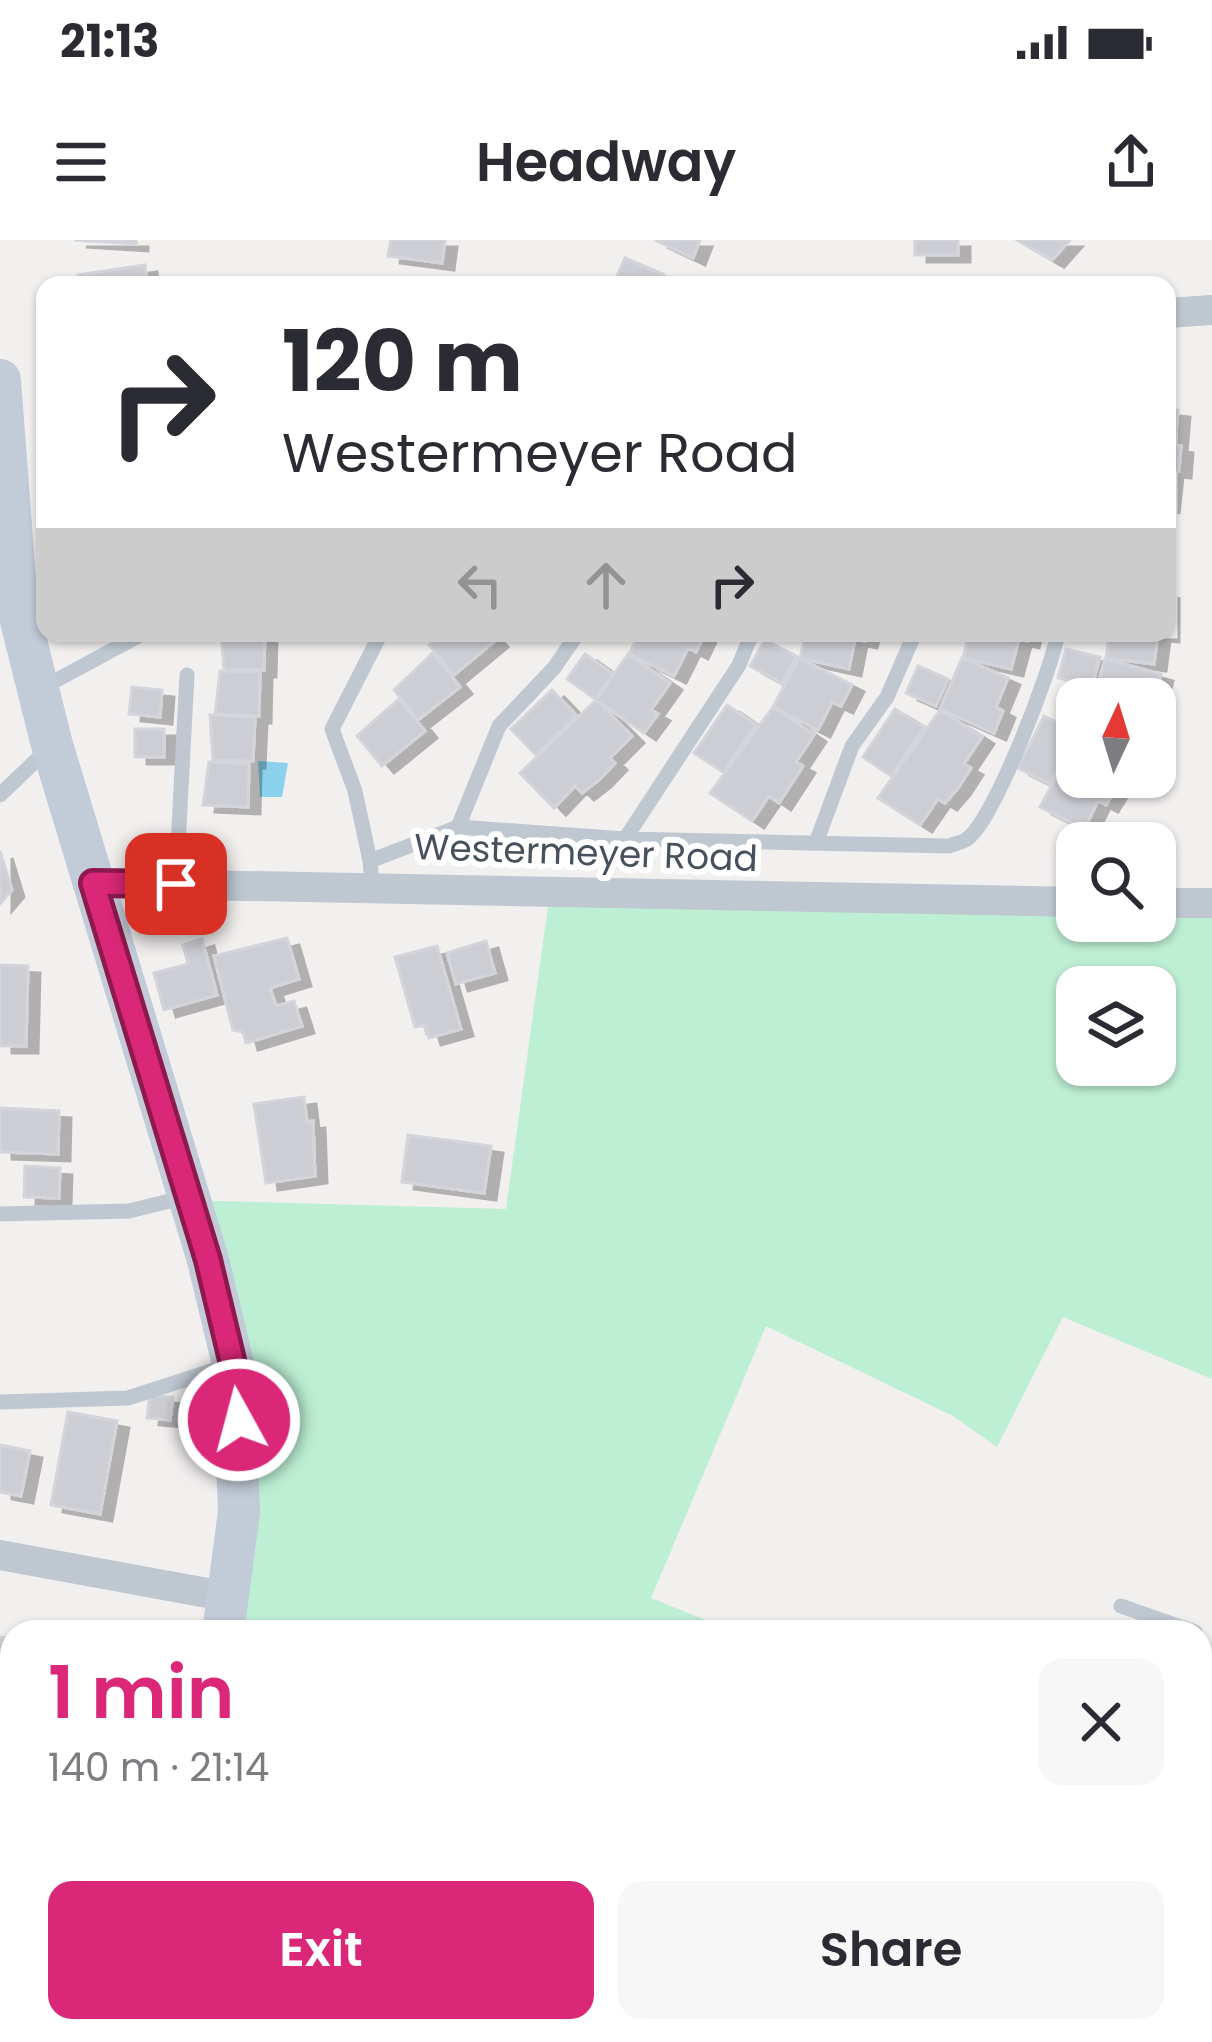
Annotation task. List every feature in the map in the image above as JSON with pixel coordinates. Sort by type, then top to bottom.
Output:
[{"type":"main road","points":[[0,380],[17,605],[52,745],[208,1260],[233,1364],[239,1512],[226,1614]]},
{"type":"street","points":[[1176,312],[1212,310]]},
{"type":"street","name":"Westermeyer Road","points":[[93,883],[176,884],[371,873],[1056,901]]},
{"type":"street","points":[[1176,903],[1212,903]]},
{"type":"street","points":[[0,1555],[226,1614]]},
{"type":"lane","points":[[38,690],[127,642]]},
{"type":"lane","points":[[376,642],[332,729],[355,790],[371,873],[458,827],[625,839],[950,846],[968,839],[986,812],[1040,697],[1055,642]]},
{"type":"lane","points":[[458,827],[500,726],[572,642]]},
{"type":"lane","points":[[625,839],[739,665],[748,642]]},
{"type":"lane","points":[[818,841],[852,746],[887,697],[911,642]]},
{"type":"lane","points":[[176,884],[188,675]]},
{"type":"lane","points":[[0,795],[52,745]]},
{"type":"lane","points":[[0,1214],[129,1211],[186,1197]]},
{"type":"lane","points":[[0,1402],[128,1398],[233,1364]]},
{"type":"lane","points":[[1121,1606],[1160,1620]]},
{"type":"green space","points":[[550,892],[1056,903],[1056,942],[1176,942],[1176,903],[1212,904],[1212,1379],[1063,1317],[997,1447],[953,1416],[766,1326],[651,1598],[705,1620],[224,1620],[237,1515],[185,1200],[506,1209]]},
{"type":"water","points":[[258,761],[288,763],[282,797],[260,797]]},
{"type":"building","points":[[74,240],[136,240],[136,244]]},
{"type":"building","points":[[391,240],[445,240],[442,263],[388,256]]},
{"type":"building","points":[[655,240],[700,240],[693,258]]},
{"type":"building","points":[[915,240],[958,240],[958,255],[915,255]]},
{"type":"building","points":[[1017,240],[1070,240],[1052,260]]},
{"type":"building","points":[[625,258],[663,274],[662,276],[617,276]]},
{"type":"building","points":[[145,265],[146,276],[78,276]]},
{"type":"building","points":[[1176,445],[1181,446],[1176,471]]},
{"type":"building","points":[[222,642],[265,642],[264,670],[224,669]]},
{"type":"building","points":[[432,642],[494,642],[454,675],[429,645]]},
{"type":"building","points":[[635,642],[701,642],[696,652],[688,648],[674,676],[629,654]]},
{"type":"building","points":[[764,642],[796,656],[782,683],[750,666]]},
{"type":"building","points":[[804,642],[854,642],[849,669],[800,658]]},
{"type":"building","points":[[967,642],[1018,642],[1011,669],[963,658]]},
{"type":"building","points":[[1108,642],[1157,642],[1154,664],[1106,658]]},
{"type":"building","points":[[1066,649],[1100,657],[1094,678],[1058,678]]},
{"type":"building","points":[[433,653],[460,687],[418,720],[394,690]]},
{"type":"building","points":[[585,654],[613,674],[595,699],[567,679]]},
{"type":"building","points":[[628,654],[670,683],[651,710],[658,714],[644,733],[596,700]]},
{"type":"building","points":[[799,658],[852,685],[841,706],[832,702],[818,730],[773,707]]},
{"type":"building","points":[[962,658],[1008,678],[996,707],[1003,711],[994,733],[940,709]]},
{"type":"building","points":[[1105,659],[1161,674],[1160,678],[1100,678]]},
{"type":"building","points":[[918,666],[948,679],[936,706],[906,693]]},
{"type":"building","points":[[220,671],[260,672],[259,716],[215,714]]},
{"type":"building","points":[[132,687],[162,690],[160,717],[129,714]]},
{"type":"building","points":[[552,690],[576,715],[536,755],[511,729]]},
{"type":"building","points":[[399,699],[425,731],[382,766],[357,736]]},
{"type":"building","points":[[596,700],[632,736],[610,758],[615,763],[599,780],[582,793],[575,786],[554,808],[520,773]]},
{"type":"building","points":[[727,705],[756,725],[723,772],[694,753]]},
{"type":"building","points":[[773,707],[814,735],[796,762],[803,766],[779,803],[769,796],[752,821],[710,793]]},
{"type":"building","points":[[895,709],[924,727],[891,776],[863,757]]},
{"type":"building","points":[[940,710],[982,737],[964,764],[971,768],[958,788],[945,803],[938,799],[920,825],[878,798]]},
{"type":"building","points":[[210,715],[255,717],[253,761],[213,760]]},
{"type":"building","points":[[1044,716],[1056,722],[1056,772],[1050,784],[1018,768]]},
{"type":"building","points":[[135,729],[164,729],[164,757],[135,757]]},
{"type":"building","points":[[209,762],[249,764],[248,807],[203,805]]},
{"type":"building","points":[[1056,777],[1056,798],[1110,798],[1106,805],[1098,801],[1088,822],[1070,822],[1040,807]]},
{"type":"building","points":[[0,851],[12,890],[0,904]]},
{"type":"building","points":[[287,938],[299,979],[270,988],[276,1006],[294,1001],[302,1026],[246,1043],[243,1032],[233,1030],[214,956]]},
{"type":"building","points":[[202,939],[217,995],[164,1010],[154,973],[188,964],[183,945]]},
{"type":"building","points":[[486,941],[495,973],[456,984],[447,953]]},
{"type":"building","points":[[437,946],[461,1029],[429,1038],[425,1025],[415,1027],[395,957]]},
{"type":"building","points":[[0,965],[28,966],[26,1046],[0,1046]]},
{"type":"building","points":[[304,1097],[307,1122],[313,1121],[315,1176],[266,1183],[254,1104]]},
{"type":"building","points":[[0,1108],[59,1111],[58,1154],[0,1152]]},
{"type":"building","points":[[408,1135],[491,1146],[484,1193],[402,1182]]},
{"type":"building","points":[[25,1166],[60,1168],[59,1198],[24,1197]]},
{"type":"building","points":[[150,1395],[173,1397],[170,1420],[147,1418]]},
{"type":"building","points":[[68,1412],[117,1421],[100,1514],[51,1505]]},
{"type":"building","points":[[0,1445],[30,1451],[21,1496],[0,1492]]},
{"type":"route","points":[[176,884],[93,883],[208,1260],[233,1364],[239,1420]]}]
